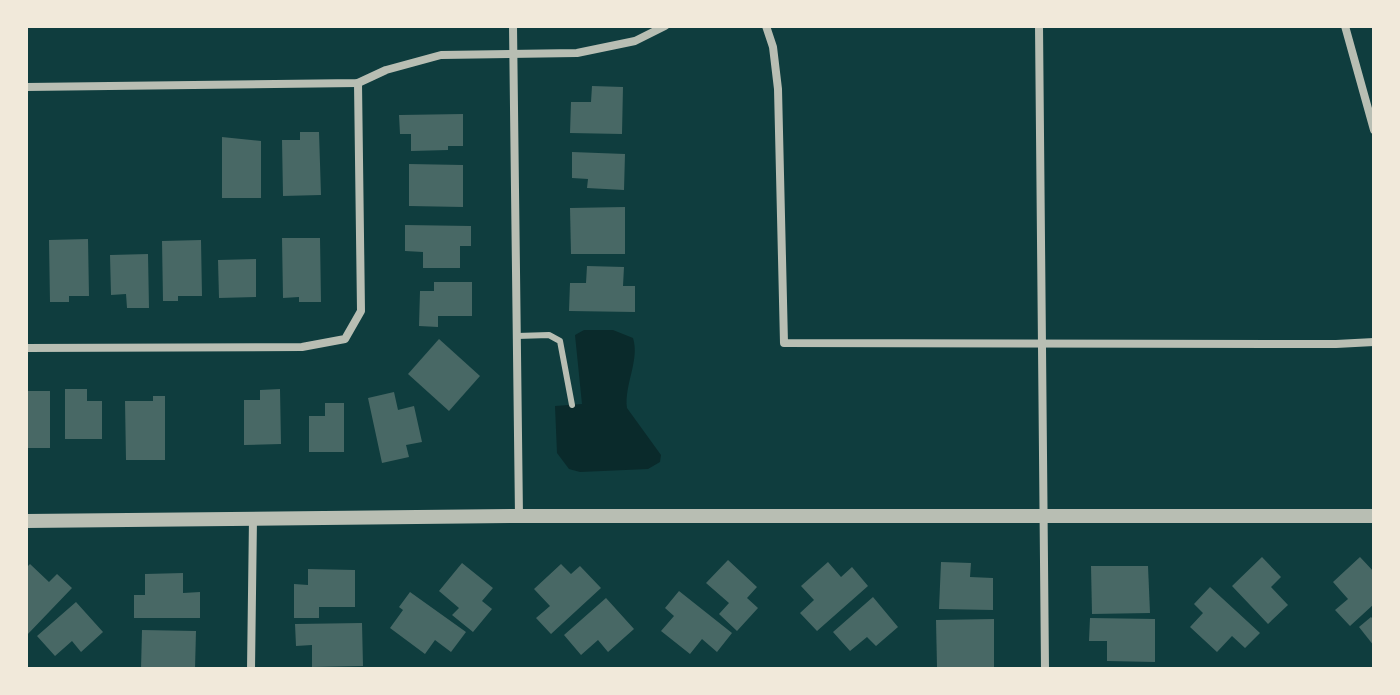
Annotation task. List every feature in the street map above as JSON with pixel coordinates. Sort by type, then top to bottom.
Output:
[{"type":"street","points":[[513,26],[519,516]]},
{"type":"street","points":[[26,87],[358,83],[386,70],[441,55],[577,53],[635,41],[665,26]]},
{"type":"street","points":[[766,26],[773,47],[778,89],[784,343],[1374,342]]},
{"type":"street","points":[[1039,26],[1045,669]]},
{"type":"street","points":[[1345,26],[1374,130]]},
{"type":"street","points":[[26,348],[302,347],[345,339],[361,311],[358,83]]},
{"type":"street","points":[[26,521],[519,516],[1374,516]]},
{"type":"street","points":[[251,669],[253,518]]},
{"type":"lane","points":[[517,336],[549,335],[560,341],[572,405]]},
{"type":"water","points":[[584,330],[613,330],[633,338],[635,355],[627,408],[661,455],[660,462],[648,469],[580,472],[569,469],[557,453],[555,406],[582,404],[575,335]]},
{"type":"building","points":[[592,86],[623,87],[622,134],[570,133],[571,102],[591,102]]},
{"type":"building","points":[[463,114],[463,146],[448,146],[448,150],[411,151],[411,134],[400,134],[399,115]]},
{"type":"building","points":[[300,132],[319,132],[321,195],[283,196],[282,140],[300,140]]},
{"type":"building","points":[[222,137],[261,141],[261,198],[222,198]]},
{"type":"building","points":[[572,152],[625,154],[624,190],[587,188],[588,179],[572,178]]},
{"type":"building","points":[[409,164],[463,165],[463,207],[409,206]]},
{"type":"building","points":[[625,207],[625,254],[571,254],[570,208]]},
{"type":"building","points":[[405,225],[471,226],[471,246],[460,246],[460,268],[423,268],[423,252],[405,251]]},
{"type":"building","points":[[282,238],[320,238],[321,302],[299,302],[299,297],[283,298]]},
{"type":"building","points":[[88,239],[89,296],[69,296],[69,302],[50,302],[49,240]]},
{"type":"building","points":[[201,240],[202,296],[178,296],[178,301],[163,301],[162,241]]},
{"type":"building","points":[[148,254],[149,308],[127,308],[126,294],[111,295],[110,255]]},
{"type":"building","points":[[256,259],[256,297],[219,298],[218,260]]},
{"type":"building","points":[[587,266],[624,267],[623,286],[635,286],[635,312],[569,311],[570,283],[586,283]]},
{"type":"building","points":[[434,282],[472,282],[472,316],[438,316],[438,327],[419,326],[420,291],[434,291]]},
{"type":"building","points":[[439,339],[480,376],[449,411],[408,374]]},
{"type":"building","points":[[65,389],[87,389],[87,401],[102,401],[102,439],[65,439]]},
{"type":"building","points":[[280,389],[281,444],[244,445],[244,400],[260,400],[260,390]]},
{"type":"building","points":[[27,391],[50,391],[50,448],[26,448]]},
{"type":"building","points":[[394,392],[398,410],[414,406],[422,442],[406,445],[409,457],[382,463],[368,398]]},
{"type":"building","points":[[153,396],[165,396],[165,460],[126,460],[125,401],[153,401]]},
{"type":"building","points":[[325,403],[344,403],[344,452],[309,452],[309,416],[325,416]]},
{"type":"building","points":[[1262,557],[1281,577],[1271,587],[1288,605],[1268,624],[1232,586]]},
{"type":"building","points":[[1360,557],[1374,572],[1374,604],[1350,626],[1335,610],[1348,599],[1333,582]]},
{"type":"building","points":[[728,560],[757,587],[747,598],[758,608],[737,631],[719,614],[729,603],[706,583]]},
{"type":"building","points":[[828,562],[841,577],[852,567],[868,586],[817,631],[800,613],[814,600],[801,586]]},
{"type":"building","points":[[941,562],[971,563],[970,577],[993,578],[993,610],[939,609]]},
{"type":"building","points":[[462,563],[493,588],[482,601],[492,609],[473,632],[452,615],[459,608],[439,591]]},
{"type":"building","points":[[30,564],[49,582],[57,574],[72,588],[26,636],[26,568]]},
{"type":"building","points":[[561,564],[571,574],[580,566],[601,588],[551,634],[536,618],[550,606],[534,589]]},
{"type":"building","points":[[1091,566],[1148,566],[1150,613],[1092,614]]},
{"type":"building","points":[[308,569],[355,570],[355,607],[319,607],[319,618],[294,618],[294,584],[308,585]]},
{"type":"building","points":[[183,573],[183,593],[200,592],[200,618],[134,618],[134,595],[145,595],[145,574]]},
{"type":"building","points":[[1210,587],[1260,633],[1245,648],[1232,636],[1217,652],[1190,627],[1203,613],[1194,604]]},
{"type":"building","points":[[679,591],[732,633],[717,652],[702,639],[690,654],[661,631],[674,616],[665,608]]},
{"type":"building","points":[[410,592],[466,632],[451,652],[435,640],[425,654],[390,628],[403,610],[399,607]]},
{"type":"building","points":[[873,597],[898,627],[876,646],[867,637],[850,651],[833,632]]},
{"type":"building","points":[[606,598],[634,629],[608,652],[598,640],[581,655],[564,635]]},
{"type":"building","points":[[76,602],[103,632],[81,652],[72,641],[55,656],[37,636]]},
{"type":"building","points":[[1371,617],[1374,620],[1374,646],[1359,627]]},
{"type":"building","points":[[1090,618],[1155,619],[1155,662],[1107,661],[1107,641],[1089,641]]},
{"type":"building","points":[[994,619],[994,667],[937,667],[936,620]]},
{"type":"building","points":[[362,623],[363,666],[312,667],[312,645],[296,646],[295,624]]},
{"type":"building","points":[[142,630],[196,631],[195,669],[141,669]]}]
